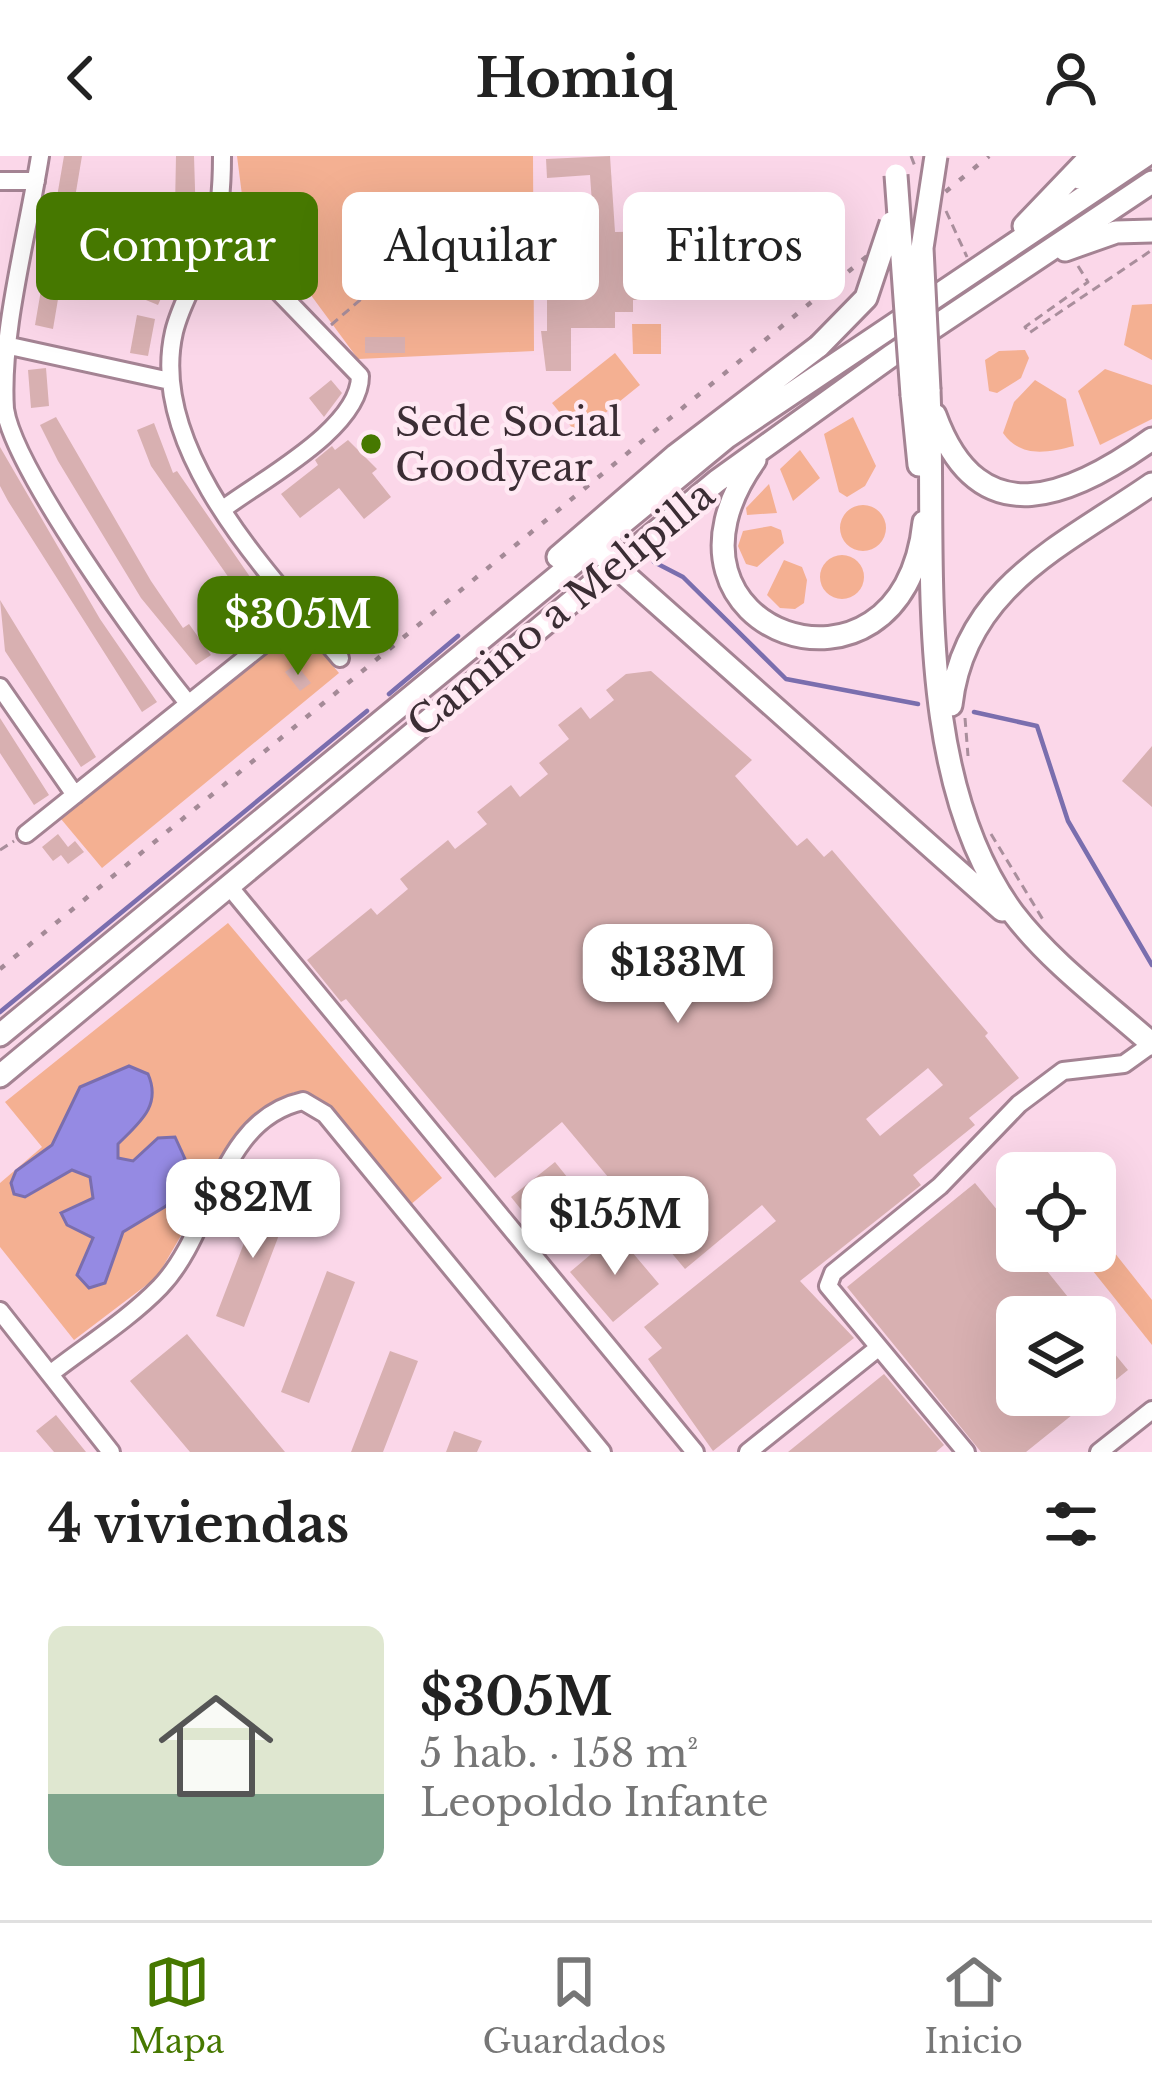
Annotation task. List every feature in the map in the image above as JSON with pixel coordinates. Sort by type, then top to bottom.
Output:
[{"type":"main road","points":[[936,156],[922,248],[921,393],[925,515],[936,578]]},
{"type":"main road","points":[[1003,249],[1091,156]]},
{"type":"main road","points":[[1030,220],[1116,156]]},
{"type":"main road","name":"Camino a Melipilla","points":[[0,1035],[506,616],[760,413],[1145,156]]},
{"type":"main road","points":[[895,165],[959,762],[976,852],[1040,943]]},
{"type":"main road","points":[[506,616],[603,515],[854,315],[873,285],[888,240],[895,165]]},
{"type":"main road","name":"Camino a Melipilla","points":[[0,1076],[610,566],[774,438],[1152,182]]},
{"type":"main road","points":[[1020,268],[1116,232],[1152,231]]},
{"type":"main road","points":[[921,393],[961,462],[988,484],[1012,492],[1048,494],[1082,485],[1152,439]]},
{"type":"main road","points":[[774,438],[738,484],[721,545],[734,592],[773,630],[798,638],[832,638],[875,622],[908,584],[925,515]]},
{"type":"main road","points":[[959,762],[955,671],[980,616],[1018,577],[1152,484]]},
{"type":"main road","points":[[605,535],[603,551],[610,566],[1152,1044]]},
{"type":"street","points":[[40,156],[4,344],[5,407],[17,444],[146,651],[188,703]]},
{"type":"street","points":[[221,156],[218,214],[177,322],[170,381],[180,430],[223,508],[340,658]]},
{"type":"street","points":[[0,181],[36,182]]},
{"type":"street","points":[[0,260],[22,260]]},
{"type":"street","points":[[223,508],[348,417],[357,403],[360,376],[287,300]]},
{"type":"street","points":[[4,344],[170,381]]},
{"type":"street","points":[[26,834],[302,613]]},
{"type":"street","points":[[0,687],[75,795]]},
{"type":"street","points":[[228,885],[695,1452]]},
{"type":"street","points":[[966,1452],[828,1286],[833,1273],[940,1186],[1019,1104],[1063,1071],[1124,1064],[1152,1044]]},
{"type":"street","points":[[50,1374],[163,1285],[250,1128],[274,1107],[303,1100],[325,1114],[602,1452]]},
{"type":"street","points":[[0,1311],[111,1452]]},
{"type":"street","points":[[748,1452],[878,1348]]},
{"type":"street","points":[[1100,1452],[1152,1410]]},
{"type":"path","points":[[1067,250],[1088,282],[1025,327],[1029,333],[1152,250]]},
{"type":"path","points":[[320,334],[361,300]]},
{"type":"path","points":[[959,762],[964,705]]},
{"type":"path","points":[[986,822],[1008,869],[1053,933],[1040,943]]},
{"type":"shaded area","points":[[237,156],[533,156],[533,192],[342,192],[342,300],[534,300],[534,351],[358,359],[315,300],[318,192],[242,192]]},
{"type":"shaded area","points":[[1152,304],[1152,360],[1124,345],[1132,305]]},
{"type":"shaded area","points":[[632,324],[661,324],[661,354],[633,354]]},
{"type":"shaded area","points":[[1025,350],[1029,358],[1021,378],[997,393],[989,391],[985,360],[999,351]]},
{"type":"shaded area","points":[[615,353],[640,385],[578,435],[552,403]]},
{"type":"shaded area","points":[[1105,369],[1152,385],[1152,419],[1100,445],[1078,391]]},
{"type":"shaded area","points":[[1035,380],[1066,399],[1074,446],[1026,450],[1003,433],[1014,402]]},
{"type":"shaded area","points":[[853,417],[876,466],[865,486],[847,497],[839,492],[824,434]]},
{"type":"shaded area","points":[[800,450],[820,478],[793,501],[780,469]]},
{"type":"shaded area","points":[[769,484],[777,513],[747,515],[746,508]]},
{"type":"shaded area","points":[[863,505],[879,512],[886,528],[879,544],[863,551],[847,544],[840,528],[847,512]]},
{"type":"shaded area","points":[[771,526],[781,530],[784,543],[757,567],[746,564],[738,546],[743,531]]},
{"type":"shaded area","points":[[842,555],[857,562],[864,577],[857,592],[842,599],[827,592],[820,577],[827,562]]},
{"type":"shaded area","points":[[784,560],[802,567],[807,580],[804,603],[795,609],[780,608],[767,595]]},
{"type":"shaded area","points":[[298,624],[339,673],[102,868],[61,819]]},
{"type":"shaded area","points":[[228,923],[442,1178],[409,1206],[316,1096],[294,1092],[246,1123],[157,1277],[74,1340],[0,1247],[0,1183],[42,1147],[5,1102]]},
{"type":"shaded area","points":[[129,1066],[148,1074],[152,1095],[146,1113],[118,1144],[118,1158],[133,1161],[158,1138],[175,1137],[185,1159],[179,1190],[166,1206],[123,1232],[105,1283],[89,1288],[77,1275],[93,1238],[67,1225],[61,1213],[93,1198],[90,1177],[72,1170],[25,1197],[14,1194],[11,1183],[16,1171],[52,1145],[80,1087]]},
{"type":"shaded area","points":[[1116,1255],[1152,1300],[1152,1345],[1116,1296],[1094,1272],[1116,1272]]},
{"type":"building","points":[[64,156],[82,156],[76,192],[58,192]]},
{"type":"building","points":[[176,156],[194,156],[195,192],[175,192]]},
{"type":"building","points":[[610,156],[615,232],[623,232],[623,300],[633,300],[633,312],[615,312],[615,328],[571,328],[571,371],[546,371],[541,331],[547,331],[547,300],[599,300],[599,192],[591,192],[590,175],[547,178],[546,159]]},
{"type":"building","points":[[39,300],[58,300],[53,329],[35,325]]},
{"type":"building","points":[[137,315],[155,319],[148,356],[130,353]]},
{"type":"building","points":[[365,337],[405,337],[405,353],[365,353]]},
{"type":"building","points":[[46,368],[49,406],[31,408],[28,370]]},
{"type":"building","points":[[331,380],[342,393],[324,417],[309,398]]},
{"type":"building","points":[[56,417],[151,581],[183,628],[189,624],[211,655],[196,665],[141,598],[58,461],[40,425]]},
{"type":"building","points":[[154,423],[173,473],[177,471],[273,610],[259,621],[151,466],[137,430]]},
{"type":"building","points":[[348,440],[377,469],[372,473],[391,497],[364,519],[339,488],[300,518],[281,494],[318,465],[315,460],[332,446],[335,450]]},
{"type":"building","points":[[0,447],[100,619],[157,702],[142,712],[8,501],[0,486]]},
{"type":"building","points":[[0,600],[96,757],[81,767],[5,651]]},
{"type":"building","points":[[296,664],[311,683],[300,691],[285,672]]},
{"type":"building","points":[[651,671],[752,760],[735,776],[797,846],[807,838],[824,857],[832,850],[988,1033],[985,1036],[1019,1078],[969,1118],[975,1125],[913,1175],[921,1185],[800,1281],[854,1338],[713,1451],[648,1359],[662,1348],[644,1327],[776,1221],[762,1205],[685,1269],[562,1122],[495,1178],[346,999],[341,1002],[307,960],[371,908],[377,915],[408,889],[400,879],[448,840],[455,849],[487,824],[477,812],[511,785],[520,797],[548,774],[539,763],[569,739],[558,725],[581,707],[590,719],[614,700],[606,690],[626,674]],"holes":[[[928,1068],[943,1085],[880,1136],[866,1119]]]},
{"type":"building","points":[[0,718],[49,795],[34,805],[0,753]]},
{"type":"building","points":[[1152,746],[1152,807],[1122,781]]},
{"type":"building","points":[[58,834],[68,847],[75,841],[84,852],[68,864],[61,855],[53,861],[42,847]]},
{"type":"building","points":[[555,1162],[601,1219],[557,1254],[511,1197]]},
{"type":"building","points":[[975,1183],[996,1208],[996,1272],[1048,1272],[1067,1296],[996,1296],[996,1416],[1071,1416],[1026,1452],[981,1452],[847,1287]]},
{"type":"building","points":[[262,1196],[290,1206],[244,1327],[216,1316]]},
{"type":"building","points":[[616,1233],[659,1284],[613,1322],[570,1272]]},
{"type":"building","points":[[327,1271],[355,1282],[309,1403],[281,1392]]},
{"type":"building","points":[[187,1334],[285,1452],[190,1452],[130,1381]]},
{"type":"building","points":[[390,1351],[418,1361],[383,1452],[351,1452]]},
{"type":"building","points":[[1116,1355],[1128,1370],[1116,1380]]},
{"type":"building","points":[[884,1374],[944,1445],[936,1452],[788,1452]]},
{"type":"building","points":[[56,1415],[86,1452],[54,1452],[36,1431]]},
{"type":"building","points":[[454,1431],[482,1441],[477,1452],[446,1452]]},
{"type":"waterway","points":[[654,562],[683,577],[786,679],[918,704]]},
{"type":"waterway","points":[[389,694],[458,636]]},
{"type":"waterway","points":[[0,1012],[367,711]]},
{"type":"waterway","points":[[974,712],[1037,726],[1068,821],[1152,965]]},
{"type":"railway","points":[[0,969],[989,156]]},
{"type":"place","name":"Sede Social Goodyear","points":[[371,444]]}]
